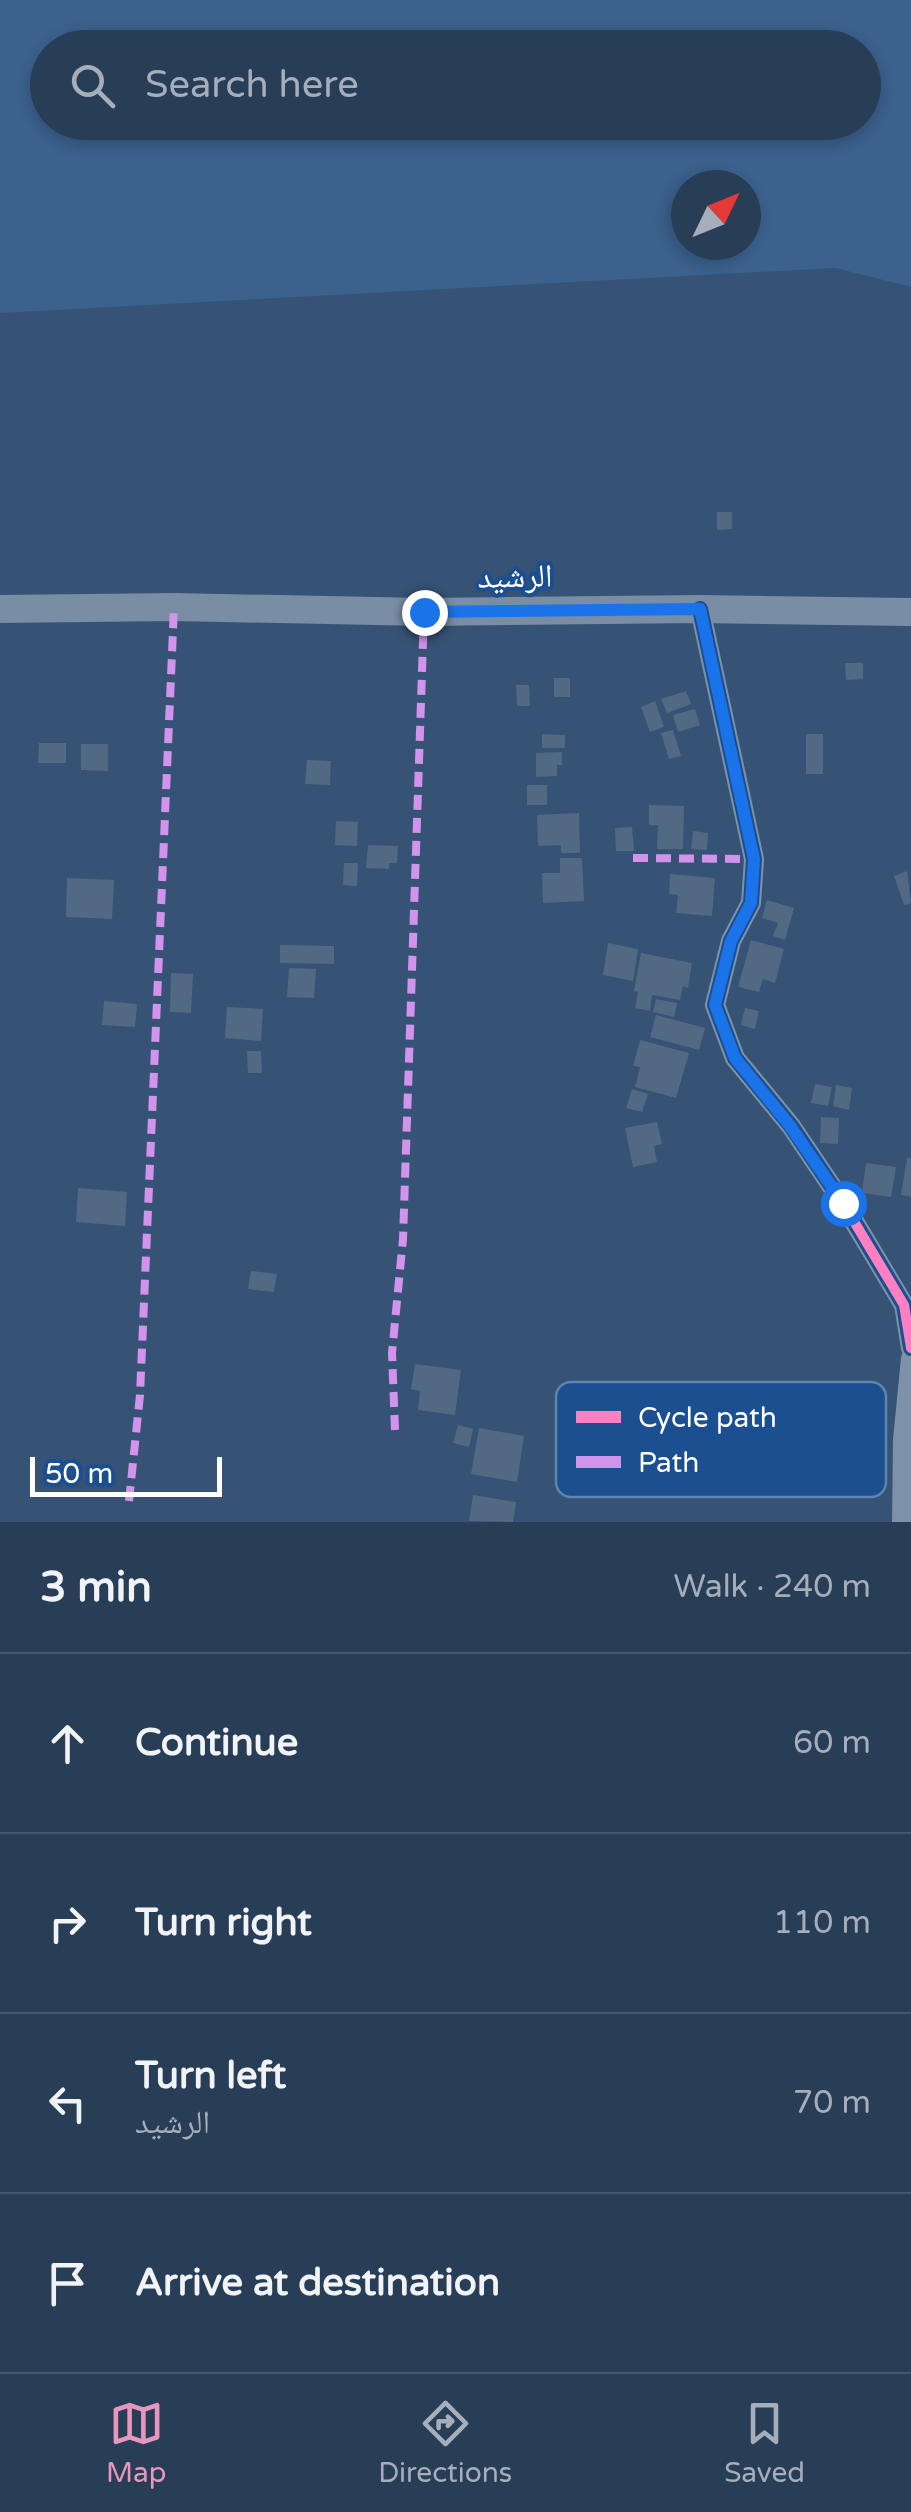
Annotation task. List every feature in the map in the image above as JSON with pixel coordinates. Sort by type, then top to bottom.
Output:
[{"type":"main road","name":"الرشيد","points":[[0,609],[911,612]]},
{"type":"street","points":[[700,609],[754,859],[751,903],[731,941],[715,1005],[735,1058],[790,1126],[907,1304],[911,1348]]},
{"type":"street","points":[[902,1522],[903,1440],[911,1358]]},
{"type":"water","points":[[0,0],[911,0],[911,287],[835,268],[0,313]]},
{"type":"building","points":[[717,512],[732,512],[732,529],[717,530]]},
{"type":"building","points":[[845,663],[863,663],[863,679],[846,680]]},
{"type":"building","points":[[554,678],[570,678],[570,697],[554,697]]},
{"type":"building","points":[[516,685],[529,685],[530,706],[517,706]]},
{"type":"building","points":[[686,691],[691,704],[667,713],[661,699]]},
{"type":"building","points":[[655,701],[664,727],[650,732],[641,707]]},
{"type":"building","points":[[695,709],[700,725],[678,732],[673,715]]},
{"type":"building","points":[[673,730],[681,756],[669,759],[661,733]]},
{"type":"building","points":[[542,734],[565,735],[565,748],[542,748]]},
{"type":"building","points":[[806,734],[823,734],[823,774],[806,774]]},
{"type":"building","points":[[39,743],[66,743],[66,763],[38,763]]},
{"type":"building","points":[[81,744],[108,744],[108,771],[81,770]]},
{"type":"building","points":[[562,752],[557,776],[536,777],[536,753]]},
{"type":"building","points":[[307,760],[331,761],[330,785],[305,784]]},
{"type":"building","points":[[527,785],[547,785],[547,805],[527,805]]},
{"type":"building","points":[[649,805],[684,806],[683,849],[657,849],[658,825],[649,825]]},
{"type":"building","points":[[579,813],[580,853],[561,853],[561,845],[538,846],[537,815]]},
{"type":"building","points":[[336,821],[358,822],[357,846],[335,845]]},
{"type":"building","points":[[632,827],[634,851],[616,851],[615,828]]},
{"type":"building","points":[[693,831],[708,833],[707,850],[691,849]]},
{"type":"building","points":[[368,845],[398,846],[397,863],[389,863],[389,869],[366,868]]},
{"type":"building","points":[[560,858],[582,858],[584,901],[543,903],[542,873],[560,873]]},
{"type":"building","points":[[344,863],[358,863],[357,886],[343,885]]},
{"type":"building","points":[[907,871],[911,903],[904,905],[894,876]]},
{"type":"building","points":[[670,874],[715,878],[712,916],[676,913],[678,895],[669,894]]},
{"type":"building","points":[[67,878],[114,880],[112,919],[66,917]]},
{"type":"building","points":[[767,900],[794,908],[785,940],[773,936],[778,923],[762,918]]},
{"type":"building","points":[[751,940],[784,949],[775,983],[763,979],[759,992],[738,987]]},
{"type":"building","points":[[608,943],[638,949],[633,981],[603,975]]},
{"type":"building","points":[[280,945],[334,946],[334,964],[280,963]]},
{"type":"building","points":[[641,953],[692,963],[688,988],[683,986],[680,1000],[652,995],[650,1011],[635,1008]]},
{"type":"building","points":[[289,968],[316,969],[314,998],[287,997]]},
{"type":"building","points":[[171,973],[193,974],[191,1013],[170,1012]]},
{"type":"building","points":[[656,999],[677,1003],[674,1017],[653,1012]]},
{"type":"building","points":[[104,1001],[137,1004],[135,1027],[102,1025]]},
{"type":"building","points":[[227,1007],[263,1009],[261,1041],[225,1038]]},
{"type":"building","points":[[745,1008],[759,1011],[755,1029],[741,1025]]},
{"type":"building","points":[[656,1015],[705,1028],[699,1050],[650,1037]]},
{"type":"building","points":[[640,1040],[689,1053],[676,1098],[635,1087],[640,1067],[633,1066]]},
{"type":"building","points":[[247,1051],[261,1051],[262,1073],[248,1073]]},
{"type":"building","points":[[815,1084],[832,1087],[828,1106],[811,1103]]},
{"type":"building","points":[[836,1085],[852,1088],[849,1110],[833,1106]]},
{"type":"building","points":[[632,1089],[648,1094],[642,1112],[626,1108]]},
{"type":"building","points":[[821,1117],[839,1118],[838,1144],[820,1143]]},
{"type":"building","points":[[657,1122],[662,1144],[654,1146],[657,1162],[633,1167],[625,1128]]},
{"type":"building","points":[[907,1158],[911,1158],[911,1197],[901,1195]]},
{"type":"building","points":[[866,1163],[896,1167],[891,1197],[862,1193]]},
{"type":"building","points":[[78,1188],[127,1192],[125,1226],[76,1222]]},
{"type":"building","points":[[251,1271],[277,1274],[274,1292],[248,1289]]},
{"type":"building","points":[[415,1364],[461,1370],[455,1415],[418,1410],[420,1391],[411,1389]]},
{"type":"building","points":[[458,1425],[473,1429],[469,1447],[453,1443]]},
{"type":"building","points":[[479,1428],[524,1436],[517,1482],[471,1474]]},
{"type":"building","points":[[473,1495],[516,1502],[513,1522],[469,1521]]},
{"type":"marked path","points":[[129,1501],[140,1395],[174,607]]},
{"type":"marked path","points":[[395,1430],[392,1353],[403,1239],[424,612]]},
{"type":"marked path","points":[[633,858],[754,859]]},
{"type":"cycle path","points":[[700,609],[754,859],[751,903],[731,941],[715,1005],[735,1058],[791,1126],[904,1305],[911,1348]]},
{"type":"route","points":[[424,612],[700,609],[754,859],[751,903],[731,941],[715,1005],[735,1058],[790,1126],[843,1203]]}]
